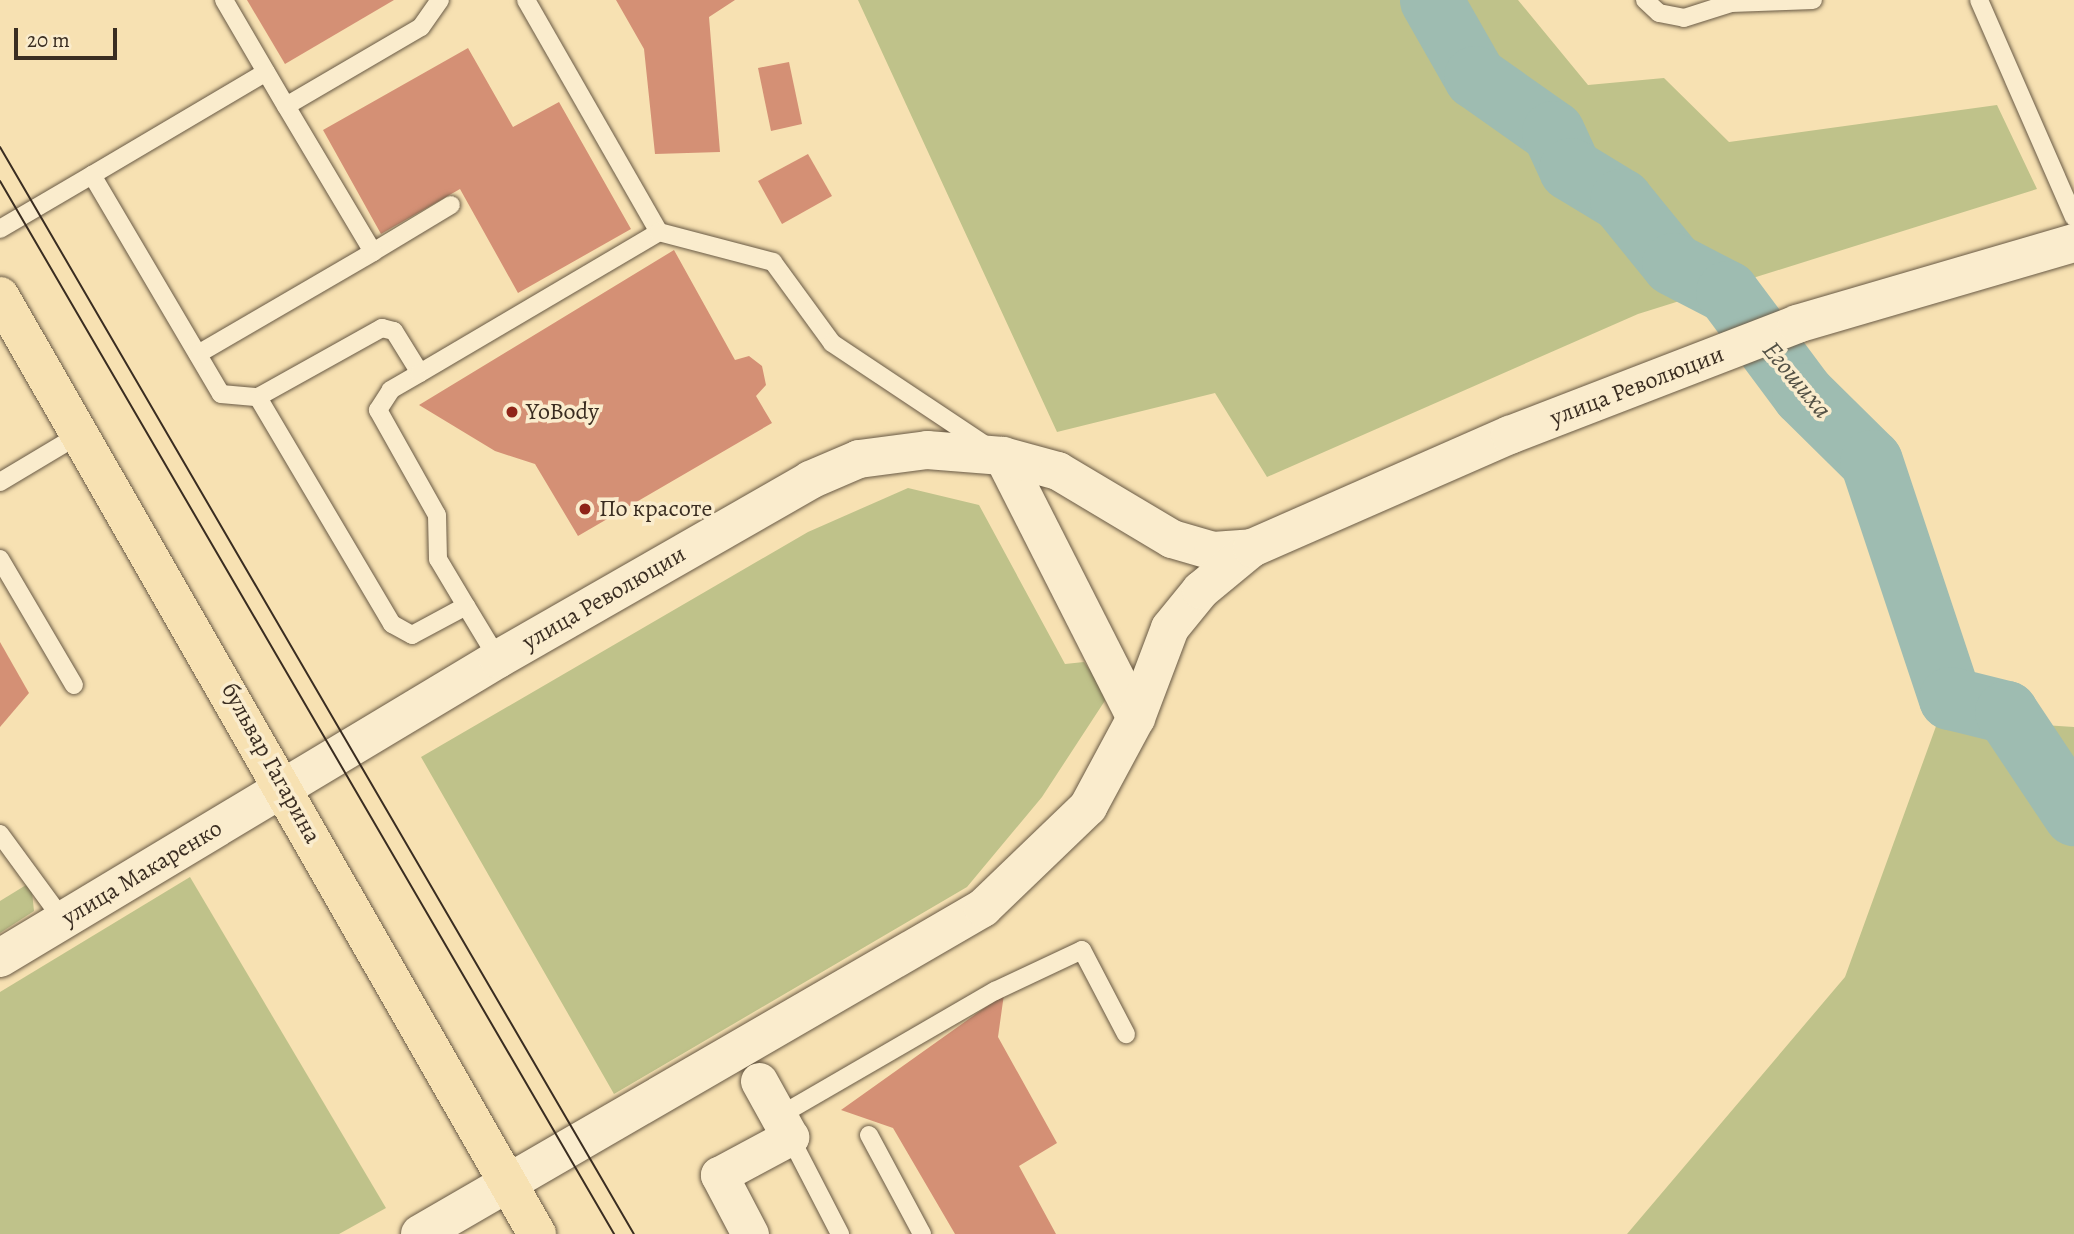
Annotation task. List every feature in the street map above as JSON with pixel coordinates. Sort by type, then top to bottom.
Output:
[{"type":"main road","name":"улица Революции","points":[[508,1181],[983,908],[1088,807],[1136,718],[1170,628],[1201,590],[1252,548],[1510,435],[1797,324],[2074,243]]},
{"type":"main road","name":"бульвар Гагарина","points":[[0,296],[82,433],[537,1234]]},
{"type":"main road","name":"улица Революции","points":[[285,788],[498,659],[810,480],[859,459],[927,450],[1003,456],[1058,471],[1172,539],[1213,551],[1252,548]]},
{"type":"main road","points":[[1003,456],[1136,718]]},
{"type":"main road","name":"улица Макаренко","points":[[0,958],[285,788]]},
{"type":"main road","points":[[420,1234],[508,1181]]},
{"type":"street","points":[[750,1234],[719,1175],[784,1126],[759,1081]]},
{"type":"lane","points":[[224,0],[373,252]]},
{"type":"lane","points":[[286,106],[421,27],[440,0]]},
{"type":"lane","points":[[526,0],[659,232]]},
{"type":"lane","points":[[1645,0],[1659,13],[1684,18],[1731,2],[1813,0]]},
{"type":"lane","points":[[1979,0],[2074,217]]},
{"type":"lane","points":[[0,229],[267,72]]},
{"type":"lane","points":[[92,175],[221,394],[258,397],[383,328],[394,331],[419,373]]},
{"type":"lane","points":[[198,354],[452,205]]},
{"type":"lane","points":[[498,659],[438,559],[437,515],[378,410],[381,399],[419,373],[659,232],[773,262],[831,342],[1003,456]]},
{"type":"lane","points":[[258,397],[392,624],[412,635],[466,606]]},
{"type":"lane","points":[[0,482],[82,433]]},
{"type":"lane","points":[[0,559],[74,685]]},
{"type":"lane","points":[[0,834],[63,920]]},
{"type":"lane","points":[[840,1234],[784,1126],[995,991],[1082,950],[1126,1034]]},
{"type":"lane","points":[[869,1135],[922,1234]]},
{"type":"green space","points":[[858,0],[1518,0],[1588,85],[1664,78],[1729,142],[1997,105],[2037,189],[1638,314],[1267,477],[1215,393],[1057,432]]},
{"type":"green space","points":[[908,488],[979,505],[1065,664],[1084,662],[1108,696],[1042,797],[967,887],[614,1094],[421,757],[808,532]]},
{"type":"green space","points":[[1939,718],[2074,727],[2074,1234],[1627,1234],[1845,977]]},
{"type":"green space","points":[[190,877],[386,1208],[339,1234],[0,1234],[0,992]]},
{"type":"green space","points":[[31,882],[34,911],[0,933],[0,901]]},
{"type":"building","points":[[247,0],[394,0],[285,64]]},
{"type":"building","points":[[616,0],[735,0],[709,17],[720,152],[655,154],[644,49]]},
{"type":"building","points":[[468,48],[513,127],[559,102],[631,229],[518,293],[460,189],[381,234],[323,130]]},
{"type":"building","points":[[789,62],[802,124],[771,131],[758,68]]},
{"type":"building","points":[[808,154],[832,196],[782,224],[758,181]]},
{"type":"building","points":[[674,250],[735,360],[749,356],[762,366],[766,385],[756,396],[772,423],[578,536],[535,464],[495,451],[419,405]]},
{"type":"building","points":[[0,642],[29,693],[0,727]]},
{"type":"building","points":[[1004,994],[998,1037],[1057,1143],[1019,1166],[1056,1234],[955,1234],[893,1128],[841,1110]]},
{"type":"waterway","name":"Егошиха","points":[[1431,0],[1475,77],[1553,132],[1570,169],[1621,200],[1673,264],[1727,292],[1803,394],[1871,461],[1950,698],[2006,712],[2074,814]]},
{"type":"tram line","points":[[0,147],[634,1234]]},
{"type":"tram line","points":[[0,181],[614,1234]]},
{"type":"place","name":"YoBody","points":[[512,412]]},
{"type":"place","name":"По красоте","points":[[585,509]]}]
